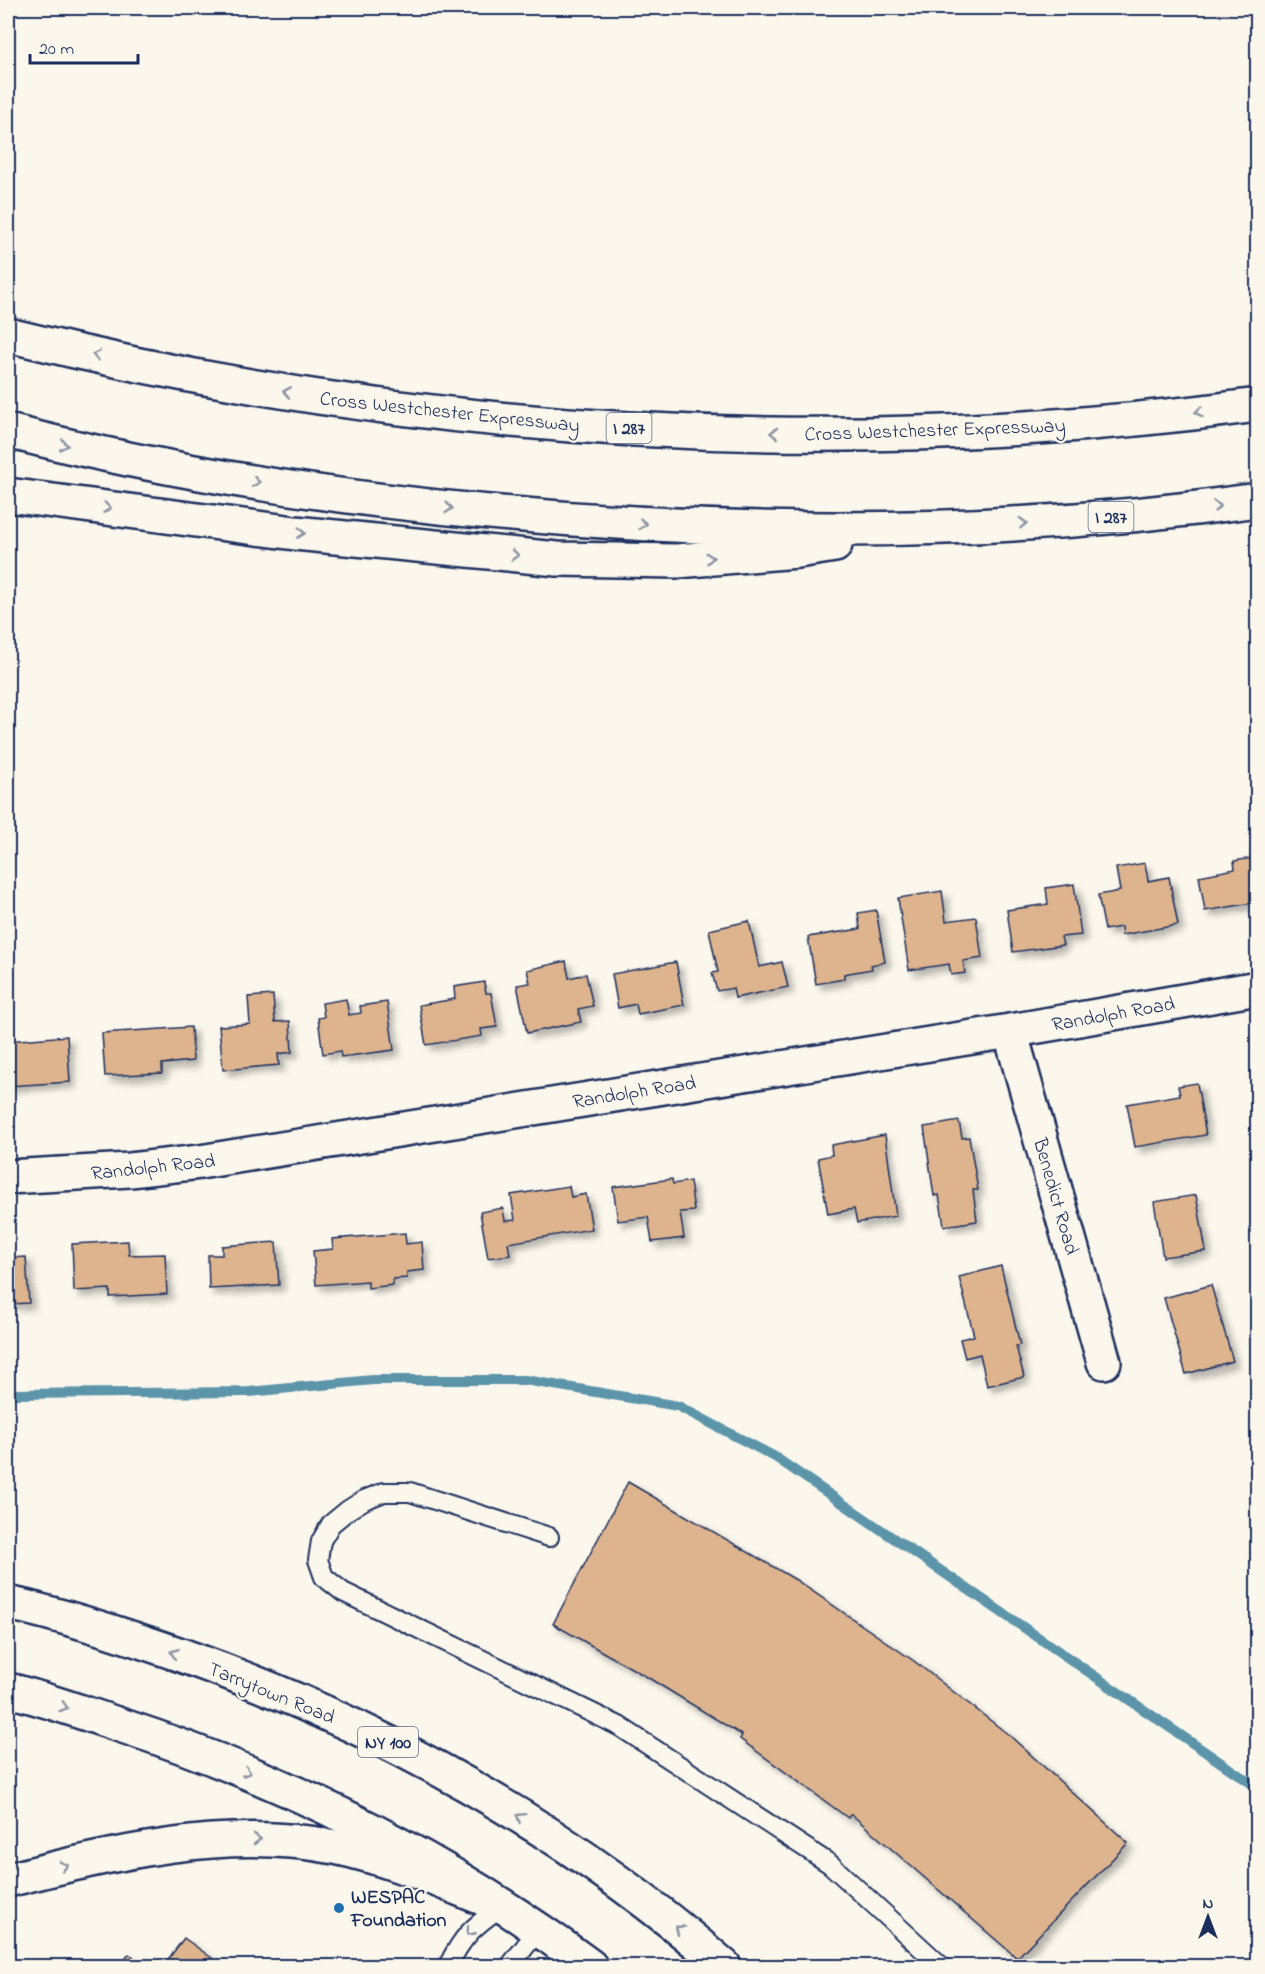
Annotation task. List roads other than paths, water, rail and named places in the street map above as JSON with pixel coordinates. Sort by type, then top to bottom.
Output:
[{"type":"main road","name":"Cross Westchester Expressway","points":[[8,335],[185,374],[311,396],[439,412],[571,424],[700,432],[829,434],[961,431],[1086,424],[1257,405]]},
{"type":"main road","name":"I 287","points":[[8,431],[166,467],[296,490],[563,519],[697,527],[830,529],[964,526],[1093,519],[1257,500]]},
{"type":"main road","points":[[8,495],[295,532],[558,559],[677,561],[798,551],[964,526]]},
{"type":"main road","name":"Randolph Road","points":[[8,1177],[130,1170],[200,1162],[1010,1031],[1257,988]]},
{"type":"main road","name":"Benedict Road","points":[[1010,1031],[1104,1362]]},
{"type":"main road","name":"Tarrytown Road","points":[[8,1603],[87,1624],[210,1666],[269,1688],[388,1743],[503,1806],[558,1840],[664,1917],[724,1966]]},
{"type":"main road","points":[[8,1690],[144,1732],[279,1785],[394,1842],[502,1906],[585,1965]]},
{"type":"main road","points":[[8,1880],[120,1853],[170,1844],[265,1839],[302,1842],[369,1856],[502,1906]]},
{"type":"lane","points":[[549,1537],[410,1492],[384,1492],[364,1500],[331,1524],[321,1541],[318,1560],[324,1577],[343,1592],[608,1721],[638,1738],[830,1864],[941,1966]]},
{"type":"lane","points":[[448,1966],[459,1944],[475,1925],[502,1906]]},
{"type":"lane","points":[[510,1966],[538,1930]]},
{"type":"waterway","points":[[8,1394],[249,1392],[373,1380],[525,1380],[678,1406],[775,1457],[1258,1788]]},
{"type":"place","name":"WESPAC Foundation","points":[[339,1908]]}]
